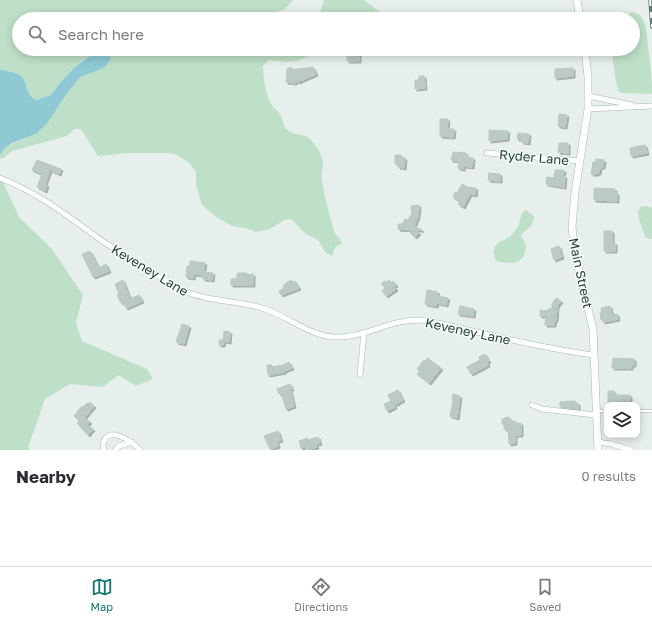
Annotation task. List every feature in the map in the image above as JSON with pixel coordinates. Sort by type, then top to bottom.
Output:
[{"type":"main road","points":[[577,0],[579,12]]},
{"type":"main road","name":"Main Street","points":[[585,56],[588,109],[572,217],[573,243],[592,324],[595,413],[598,450]]},
{"type":"street","points":[[588,96],[636,106]]},
{"type":"street","points":[[588,109],[652,106]]},
{"type":"street","name":"Ryder Lane","points":[[487,153],[580,161]]},
{"type":"street","name":"Keveney Lane","points":[[0,178],[17,184],[52,204],[92,234],[182,290],[195,296],[262,308],[301,327],[322,335],[341,337],[390,324],[418,320],[594,355]]},
{"type":"street","points":[[360,375],[364,332]]},
{"type":"street","points":[[532,405],[542,409],[595,413]]},
{"type":"street","points":[[104,450],[103,443],[107,436],[115,434],[132,442],[140,450]]},
{"type":"street","points":[[115,450],[119,446],[132,442]]},
{"type":"street","points":[[597,442],[611,444],[631,450]]},
{"type":"lane","points":[[640,411],[652,411]]},
{"type":"lane","points":[[595,413],[604,412]]},
{"type":"green space","points":[[0,0],[293,0],[284,10],[276,12],[12,12],[12,56],[90,56],[74,68],[51,95],[36,100],[32,98],[28,92],[25,82],[21,76],[16,73],[0,69]]},
{"type":"green space","points":[[324,0],[364,0],[380,12],[320,12]]},
{"type":"green space","points":[[640,15],[646,28],[652,94],[619,92],[612,56],[640,56]]},
{"type":"green space","points":[[90,56],[309,56],[291,62],[269,60],[263,66],[263,71],[268,98],[273,107],[281,116],[285,127],[293,133],[309,138],[316,147],[322,159],[322,179],[324,192],[334,232],[342,242],[340,245],[336,246],[333,256],[326,253],[318,240],[306,234],[291,219],[284,220],[270,229],[256,232],[249,229],[232,226],[216,217],[202,205],[196,185],[196,172],[189,163],[177,155],[169,153],[125,153],[98,156],[81,129],[74,129],[67,136],[12,151],[0,159],[1,153],[10,145],[35,134],[40,130],[68,90],[79,78],[88,73],[104,68]]},
{"type":"green space","points":[[0,181],[3,182],[19,217],[52,249],[83,295],[76,323],[82,341],[147,369],[153,379],[136,386],[118,375],[103,387],[70,384],[45,399],[29,445],[29,450],[0,450]]},
{"type":"green space","points":[[647,206],[652,208],[652,239],[645,237],[639,219],[638,212],[640,207]]},
{"type":"green space","points":[[526,210],[534,216],[531,226],[521,236],[526,245],[523,257],[517,262],[512,263],[496,261],[494,249],[496,245],[511,236],[519,225],[522,215]]},
{"type":"water","points":[[90,56],[110,56],[111,59],[104,68],[80,77],[67,93],[48,122],[36,134],[12,143],[4,149],[0,155],[0,69],[16,73],[21,76],[25,82],[28,92],[32,98],[36,100],[51,95],[74,68]]},
{"type":"building","points":[[347,56],[359,56],[359,61],[347,61]]},
{"type":"building","points":[[291,67],[292,69],[298,69],[313,67],[316,74],[298,82],[295,81],[295,83],[286,82],[287,69]]},
{"type":"building","points":[[573,68],[573,76],[555,78],[555,69]]},
{"type":"building","points":[[419,76],[424,76],[425,88],[415,89],[415,80],[419,80]]},
{"type":"building","points":[[559,114],[567,115],[565,127],[558,126]]},
{"type":"building","points":[[440,119],[448,119],[447,129],[454,129],[453,137],[440,136]]},
{"type":"building","points":[[489,130],[508,131],[507,139],[489,141]]},
{"type":"building","points":[[518,133],[529,134],[528,143],[517,139]]},
{"type":"building","points":[[559,143],[568,143],[568,153],[558,152]]},
{"type":"building","points":[[645,145],[647,153],[631,156],[630,148]]},
{"type":"building","points":[[453,152],[466,153],[466,157],[473,158],[472,167],[463,166],[463,169],[458,168],[459,161],[451,160]]},
{"type":"building","points":[[395,155],[401,155],[401,157],[405,158],[404,168],[398,167],[398,164],[395,164]]},
{"type":"building","points":[[596,159],[604,160],[603,167],[600,167],[599,173],[591,174],[593,162],[596,162]]},
{"type":"building","points":[[37,160],[61,169],[59,174],[50,170],[45,184],[47,185],[45,191],[37,187],[42,174],[32,170]]},
{"type":"building","points":[[555,170],[564,170],[564,187],[546,184],[547,177],[554,178]]},
{"type":"building","points":[[489,173],[500,174],[500,181],[488,180]]},
{"type":"building","points":[[462,184],[467,187],[476,188],[475,195],[470,194],[463,207],[458,204],[460,201],[453,197],[455,192],[457,193]]},
{"type":"building","points":[[594,188],[615,189],[615,193],[617,193],[617,201],[594,200]]},
{"type":"building","points":[[419,205],[418,216],[414,226],[422,230],[415,230],[419,233],[415,237],[410,233],[413,230],[398,229],[398,224],[402,224],[405,219],[408,220],[412,213],[411,206]]},
{"type":"building","points":[[604,231],[612,231],[612,243],[615,243],[615,251],[604,251]]},
{"type":"building","points":[[559,246],[562,257],[554,260],[551,249]]},
{"type":"building","points":[[90,251],[99,268],[106,264],[109,271],[93,277],[82,254]]},
{"type":"building","points":[[190,261],[205,263],[203,273],[213,273],[212,280],[203,279],[203,275],[194,274],[193,278],[186,277],[187,266],[190,266]]},
{"type":"building","points":[[237,273],[247,273],[247,275],[253,274],[253,285],[231,285],[231,279],[237,278]]},
{"type":"building","points":[[123,280],[130,299],[139,295],[142,301],[126,308],[123,302],[121,303],[117,295],[119,294],[115,284]]},
{"type":"building","points":[[291,280],[293,282],[295,281],[299,288],[281,295],[279,291]]},
{"type":"building","points":[[389,280],[391,283],[393,281],[396,285],[394,287],[396,289],[386,296],[382,291],[385,288],[381,284]]},
{"type":"building","points":[[427,290],[438,292],[437,296],[448,298],[446,305],[437,303],[436,306],[425,304]]},
{"type":"building","points":[[556,298],[561,301],[557,306],[554,325],[545,325],[546,316],[540,316],[540,310],[548,311],[548,309],[552,309],[552,304]]},
{"type":"building","points":[[460,306],[474,309],[473,316],[458,314]]},
{"type":"building","points":[[610,306],[612,315],[617,314],[618,319],[603,322],[603,319],[601,320],[601,308]]},
{"type":"building","points":[[182,324],[189,326],[184,344],[176,342]]},
{"type":"building","points":[[224,331],[230,332],[229,342],[224,341],[223,345],[219,345],[219,340],[223,340]]},
{"type":"building","points":[[485,354],[489,361],[487,362],[488,365],[471,374],[467,367],[480,360],[479,357]]},
{"type":"building","points":[[428,358],[441,368],[429,383],[417,374],[420,371],[417,369],[424,360],[425,361]]},
{"type":"building","points":[[613,358],[634,359],[634,365],[631,365],[631,368],[612,368]]},
{"type":"building","points":[[289,362],[292,368],[284,372],[268,375],[267,365],[272,365],[272,367]]},
{"type":"building","points":[[290,384],[294,406],[286,409],[281,393],[279,394],[277,389]]},
{"type":"building","points":[[398,390],[403,400],[394,405],[395,407],[387,411],[384,404],[391,401],[388,395]]},
{"type":"building","points":[[608,391],[614,391],[614,395],[630,395],[630,400],[622,400],[622,402],[608,402]]},
{"type":"building","points":[[453,394],[460,396],[457,418],[450,416]]},
{"type":"building","points":[[575,401],[575,403],[578,403],[578,409],[560,407],[560,402]]},
{"type":"building","points":[[90,402],[94,406],[84,418],[90,422],[87,425],[93,429],[88,435],[77,423],[79,420],[74,416],[82,406],[83,407]]},
{"type":"building","points":[[509,417],[509,421],[521,423],[521,435],[515,435],[515,443],[509,444],[508,429],[504,429],[502,419]]},
{"type":"building","points":[[278,431],[281,440],[277,441],[278,446],[270,449],[264,436]]},
{"type":"building","points":[[318,437],[320,443],[316,444],[317,447],[308,450],[306,446],[301,448],[299,441],[307,438],[308,440]]},
{"type":"railway","points":[[650,0],[652,27]]}]
